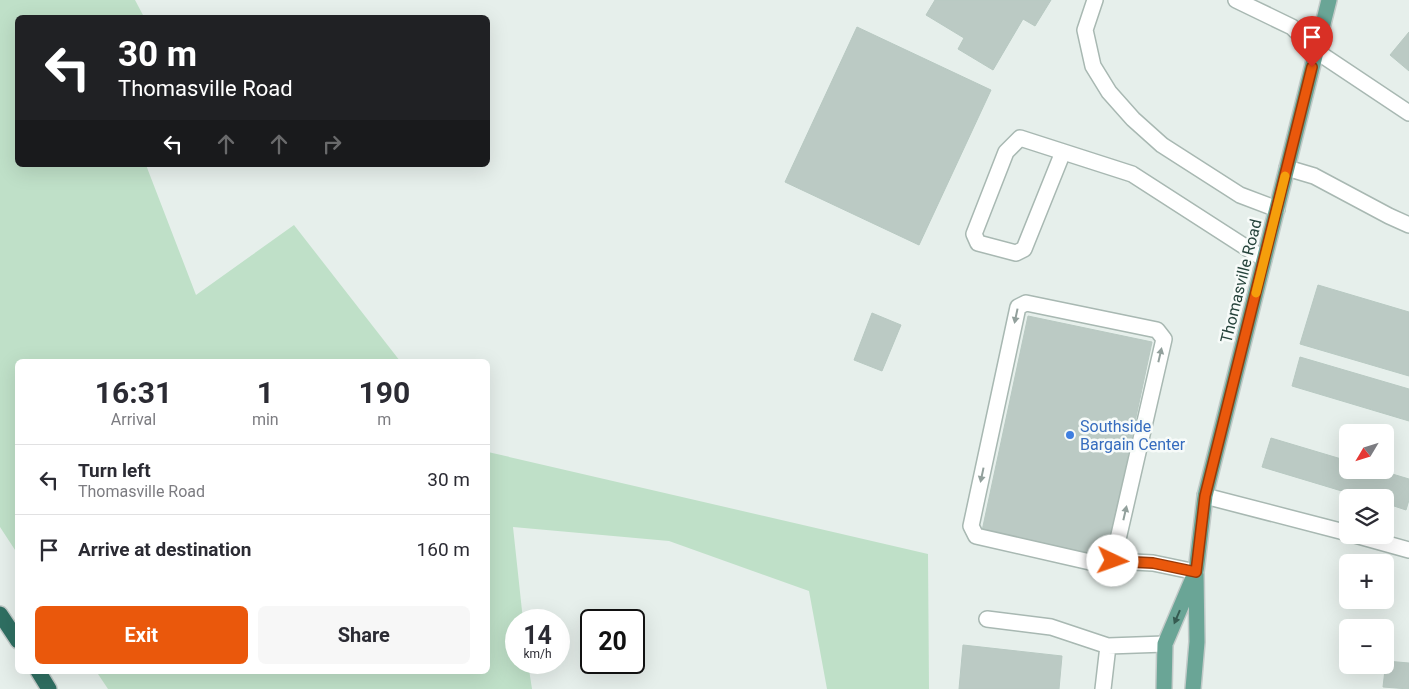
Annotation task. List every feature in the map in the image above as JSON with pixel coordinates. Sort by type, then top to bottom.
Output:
[{"type":"highway","points":[[0,614],[15,636]]},
{"type":"highway","points":[[40,674],[49,689]]},
{"type":"main road","name":"Thomasville Road","points":[[1193,689],[1197,642],[1196,572],[1205,496],[1329,0]]},
{"type":"main road","name":"Thomasville Road","points":[[1164,689],[1165,644],[1196,572]]},
{"type":"lane","points":[[1095,0],[1085,30],[1093,66],[1109,92],[1133,119],[1162,144],[1240,195],[1277,209]]},
{"type":"lane","points":[[1236,0],[1292,27],[1316,51],[1409,113]]},
{"type":"lane","points":[[1063,152],[1024,249],[1016,253],[978,243],[974,234],[1006,152],[1020,138],[1132,174],[1264,259]]},
{"type":"lane","points":[[1287,168],[1314,176],[1409,225]]},
{"type":"lane","points":[[1113,561],[1164,339],[1157,330],[1026,302],[1018,307],[971,526],[976,536],[1090,562],[1153,563],[1196,572]]},
{"type":"lane","points":[[1205,496],[1339,531]]},
{"type":"lane","points":[[1387,544],[1409,550]]},
{"type":"lane","points":[[987,619],[1051,627],[1108,646],[1165,644]]},
{"type":"lane","points":[[1103,689],[1108,646]]},
{"type":"green space","points":[[0,0],[135,0],[143,15],[15,15],[15,167],[147,167],[196,295],[294,225],[398,359],[15,359],[15,550],[0,527]]},
{"type":"green space","points":[[490,452],[928,554],[929,689],[827,689],[809,591],[669,541],[513,527],[522,609],[505,609],[505,674],[530,674],[532,689],[108,689],[98,674],[490,674]]},
{"type":"building","points":[[935,0],[1051,0],[1035,26],[1023,19],[993,70],[958,49],[964,38],[926,15]]},
{"type":"building","points":[[857,27],[991,90],[919,245],[785,182]]},
{"type":"building","points":[[1409,32],[1409,71],[1390,55]]},
{"type":"building","points":[[1318,285],[1409,312],[1409,376],[1300,344]]},
{"type":"building","points":[[872,313],[901,325],[882,371],[854,360]]},
{"type":"building","points":[[1028,316],[1152,342],[1106,558],[982,531]]},
{"type":"building","points":[[1300,357],[1409,389],[1409,421],[1292,386]]},
{"type":"building","points":[[1271,438],[1339,458],[1339,479],[1394,479],[1394,474],[1409,479],[1409,500],[1406,510],[1394,506],[1394,489],[1339,490],[1262,467]]},
{"type":"building","points":[[963,645],[1062,656],[1059,689],[959,689]]},
{"type":"building","points":[[1394,662],[1409,663],[1409,689],[1383,687],[1384,674],[1394,674]]},
{"type":"slow traffic","points":[[1256,293],[1285,176]]},
{"type":"place","name":"Southside Bargain Center","points":[[1070,435]]},
{"type":"route","points":[[1113,561],[1153,563],[1196,572],[1205,496],[1312,67]]}]
